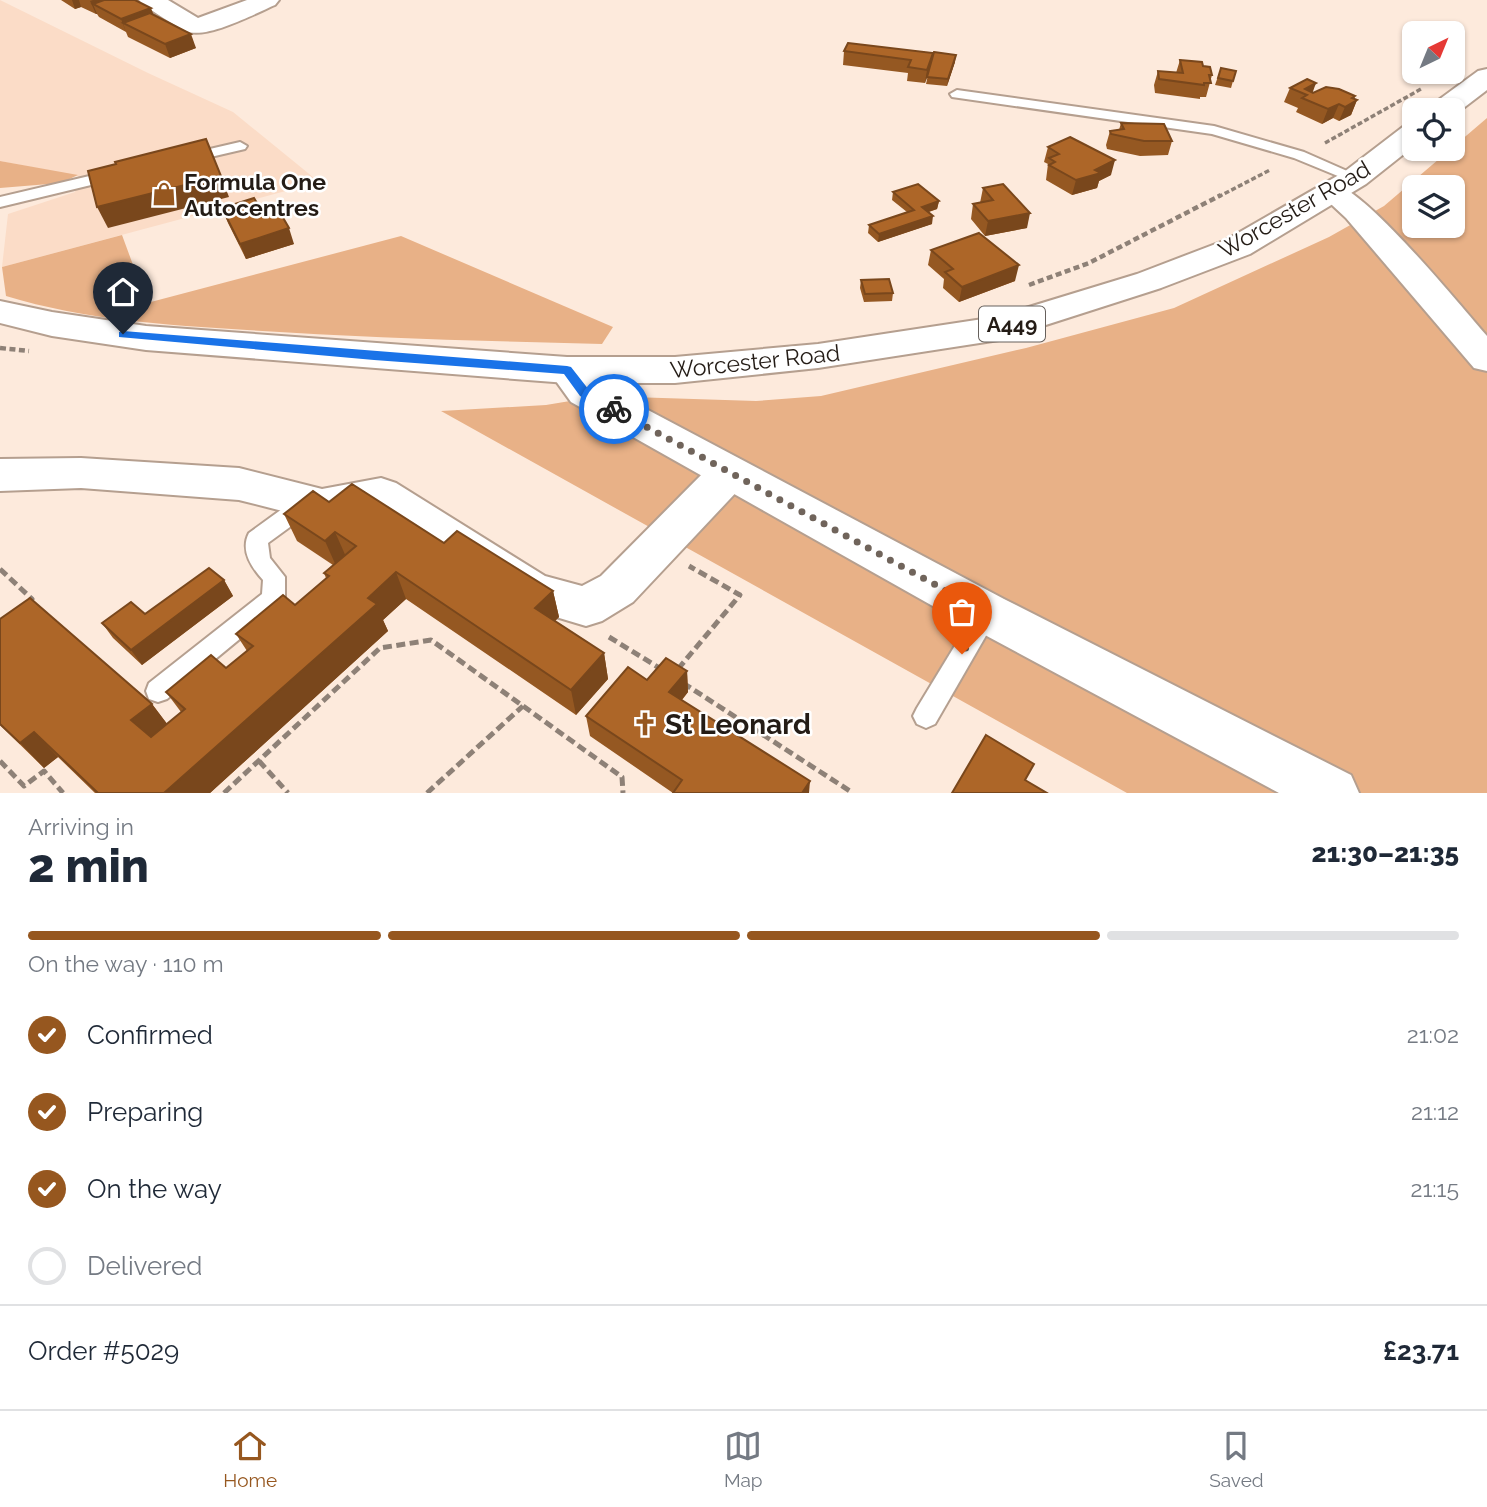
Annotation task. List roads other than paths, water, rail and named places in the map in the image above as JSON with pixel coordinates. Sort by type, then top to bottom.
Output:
[{"type":"main road","points":[[151,0],[195,26],[222,19],[267,0]]},
{"type":"main road","points":[[1459,98],[1487,76]]},
{"type":"main road","name":"Worcester Road","points":[[2,311],[52,324],[146,338],[567,370],[701,368],[818,356],[999,328],[1149,281],[1238,247],[1344,185],[1402,141]]},
{"type":"main road","points":[[1344,185],[1357,211],[1487,359]]},
{"type":"main road","points":[[567,370],[584,393],[987,613],[1332,793]]},
{"type":"main road","points":[[0,475],[81,473],[158,476],[239,484],[322,505],[382,494],[532,592],[586,607],[617,589],[654,547],[729,472]]},
{"type":"lane","points":[[957,94],[1214,130],[1300,155],[1344,185]]},
{"type":"lane","points":[[174,162],[240,146]]},
{"type":"lane","points":[[0,202],[135,171]]},
{"type":"lane","points":[[158,691],[273,598],[274,577],[259,561],[257,539],[308,502]]},
{"type":"lane","points":[[926,716],[987,613]]},
{"type":"place","name":"Formula One Autocentres","points":[[164,194]]},
{"type":"place","name":"St Leonard","points":[[645,724]]}]
